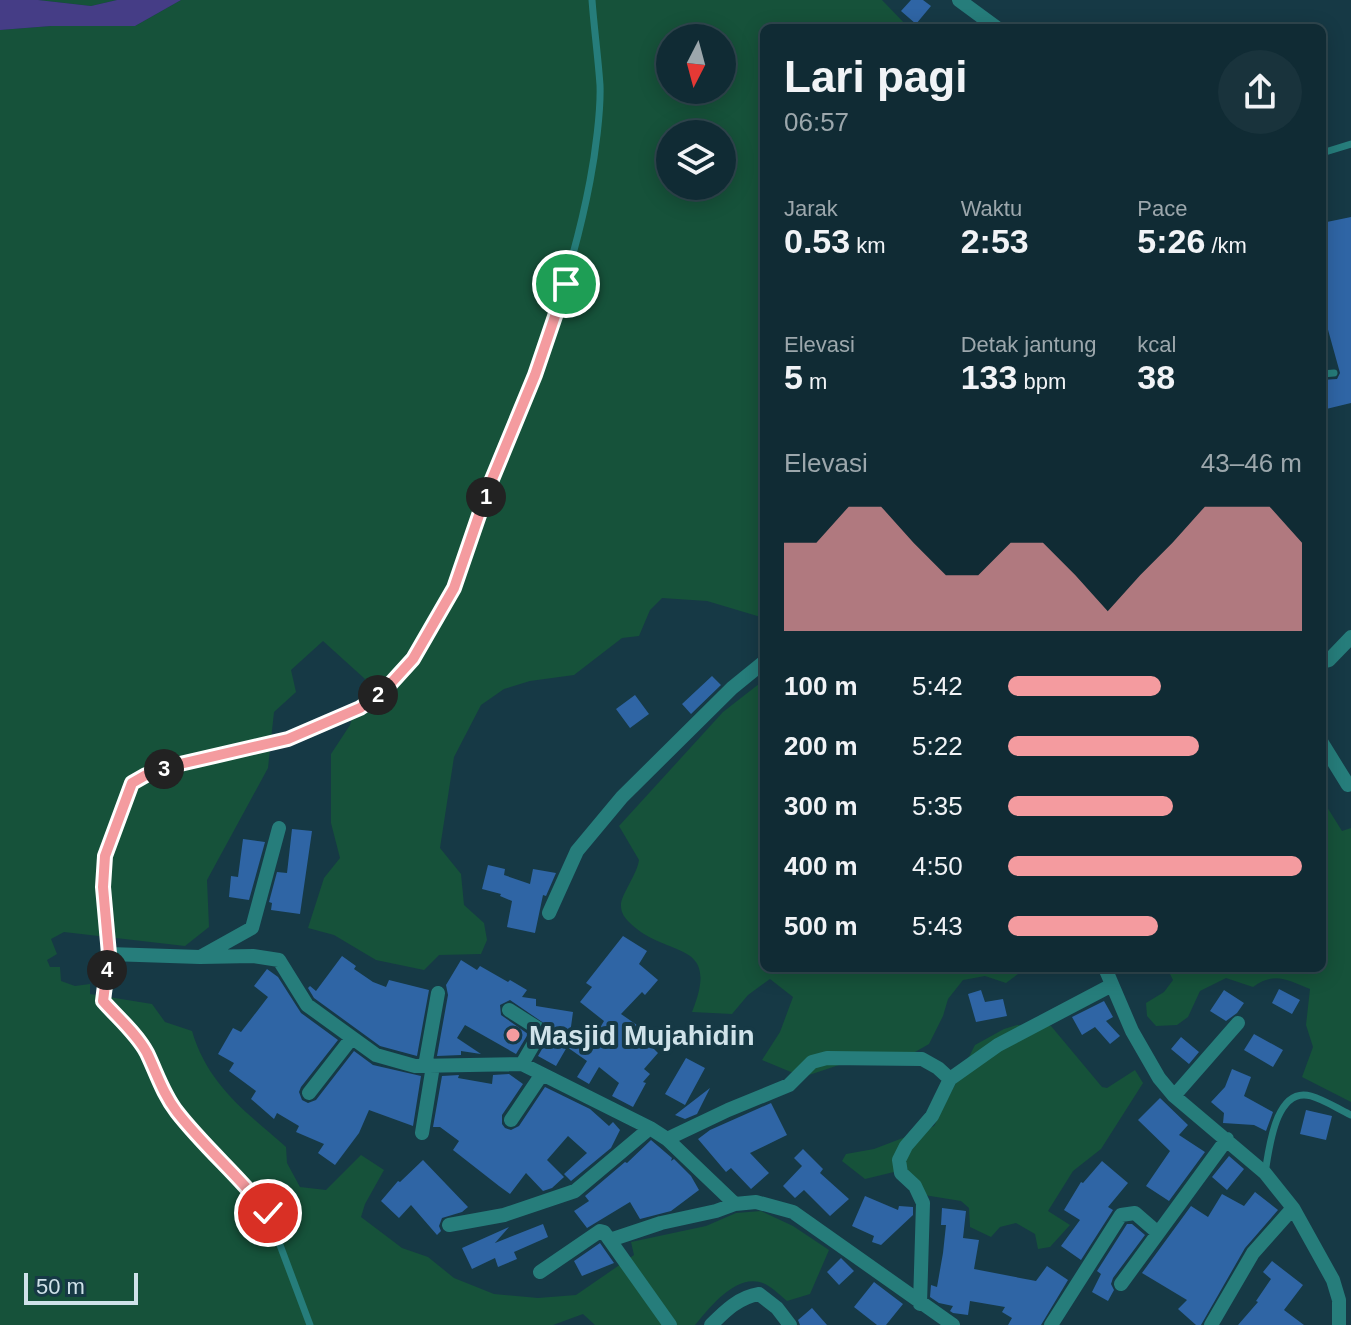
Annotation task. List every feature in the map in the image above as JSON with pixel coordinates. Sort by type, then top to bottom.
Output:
[{"type":"street","points":[[959,0],[992,24]]},
{"type":"street","points":[[1326,661],[1351,637]]},
{"type":"street","points":[[549,913],[577,851],[622,797],[732,688],[760,665]]},
{"type":"street","points":[[1326,749],[1348,785]]},
{"type":"street","points":[[200,957],[252,928],[279,828]]},
{"type":"street","points":[[109,954],[253,956],[279,960],[307,1005],[376,1055],[429,1066],[522,1064],[667,1139],[735,1204]]},
{"type":"street","points":[[1107,972],[1143,1053],[1174,1096],[1265,1173],[1293,1208],[1333,1280],[1339,1300],[1339,1325]]},
{"type":"street","points":[[927,1314],[923,1203],[915,1186],[901,1173],[899,1160],[906,1146],[932,1116],[950,1079],[998,1045],[1112,985]]},
{"type":"street","points":[[422,1133],[438,993]]},
{"type":"street","points":[[509,1010],[539,1029],[540,1033],[522,1064]]},
{"type":"street","points":[[1174,1096],[1238,1023]]},
{"type":"street","points":[[309,1093],[351,1039]]},
{"type":"street","points":[[667,1139],[789,1085],[812,1062],[827,1058],[922,1059],[950,1079]]},
{"type":"street","points":[[511,1120],[542,1074]]},
{"type":"street","points":[[449,1225],[504,1215],[575,1191],[650,1128]]},
{"type":"street","points":[[1121,1284],[1227,1139]]},
{"type":"street","points":[[610,1240],[661,1223],[735,1204],[756,1202],[793,1212],[927,1314],[953,1325]]},
{"type":"street","points":[[1211,1325],[1253,1253],[1293,1208]]},
{"type":"street","points":[[1051,1325],[1121,1215],[1135,1213],[1158,1233]]},
{"type":"street","points":[[540,1272],[600,1231],[610,1240],[670,1325]]},
{"type":"street","points":[[711,1325],[748,1295],[759,1294],[777,1308],[790,1325]]},
{"type":"lane","points":[[310,1325],[268,1213],[246,1184],[178,1114],[161,1088],[145,1050],[103,1001],[109,954],[103,887],[105,856],[132,783],[180,764],[288,739],[360,708],[383,692],[413,659],[454,588],[566,284],[590,180],[600,88],[592,0]]},
{"type":"lane","points":[[1326,152],[1351,144]]},
{"type":"lane","points":[[1326,374],[1334,373]]},
{"type":"lane","points":[[1265,1173],[1273,1133],[1283,1106],[1296,1096],[1309,1095],[1351,1115]]},
{"type":"green space","points":[[38,0],[117,0],[91,6]]},
{"type":"green space","points":[[181,0],[882,0],[905,24],[760,24],[760,617],[707,601],[662,598],[650,610],[639,636],[622,638],[574,675],[530,681],[504,689],[481,705],[454,757],[440,848],[461,874],[464,905],[484,923],[487,940],[481,954],[439,955],[424,970],[376,960],[334,935],[308,928],[324,878],[340,858],[331,823],[331,754],[350,725],[365,679],[323,641],[291,670],[296,692],[274,712],[268,768],[207,880],[209,927],[185,946],[64,932],[51,939],[57,954],[47,960],[50,967],[60,967],[61,981],[75,986],[90,984],[90,994],[152,1004],[165,1022],[192,1031],[218,1082],[242,1109],[286,1147],[287,1163],[300,1187],[326,1190],[361,1155],[384,1170],[361,1217],[402,1248],[428,1257],[454,1278],[494,1294],[538,1298],[576,1295],[634,1255],[631,1242],[706,1226],[736,1213],[761,1211],[793,1226],[829,1250],[810,1294],[787,1301],[767,1285],[756,1281],[746,1282],[726,1292],[695,1325],[595,1325],[583,1314],[553,1325],[0,1325],[0,30],[51,26],[135,26]]},
{"type":"green space","points":[[760,683],[760,972],[1021,972],[1006,983],[985,976],[963,980],[948,999],[929,1044],[908,1056],[839,1065],[803,1077],[762,1060],[780,1032],[793,997],[770,979],[748,995],[732,1014],[692,1012],[700,972],[695,961],[686,953],[644,934],[622,913],[621,902],[639,860],[619,826],[723,712]]},
{"type":"green space","points":[[1326,805],[1342,831],[1351,828],[1351,1102],[1302,1077],[1313,1047],[1306,1025],[1310,989],[1275,978],[1253,987],[1226,978],[1200,991],[1188,1017],[1177,1025],[1156,1026],[1147,1016],[1146,1003],[1164,992],[1173,980],[1169,972],[1326,972]]},
{"type":"green space","points":[[1017,1025],[1051,1026],[1102,1087],[1107,1088],[1135,1070],[1143,1083],[1101,1149],[1073,1171],[1048,1211],[1070,1225],[1050,1247],[1038,1249],[1035,1234],[1016,1223],[1000,1227],[991,1237],[970,1227],[969,1208],[961,1201],[924,1195],[894,1172],[865,1179],[842,1161],[846,1154],[874,1149],[934,1126],[975,1045]]},
{"type":"shaded area","points":[[0,0],[38,0],[91,6],[117,0],[181,0],[135,26],[51,26],[0,30]]},
{"type":"building","points":[[911,0],[923,0],[931,6],[916,24],[901,11]]},
{"type":"building","points":[[1351,217],[1351,403],[1326,409],[1326,380],[1337,379],[1340,373],[1326,322],[1326,222]]},
{"type":"building","points":[[712,676],[721,685],[691,714],[682,704]]},
{"type":"building","points":[[635,695],[649,714],[630,728],[616,709]]},
{"type":"building","points":[[292,829],[312,831],[300,914],[271,910],[272,903],[269,902],[277,872],[287,873]]},
{"type":"building","points":[[243,839],[265,842],[249,900],[229,897],[231,876],[238,877]]},
{"type":"building","points":[[488,865],[505,869],[504,875],[530,884],[533,869],[556,873],[546,896],[543,895],[535,933],[507,927],[512,901],[501,894],[482,889]]},
{"type":"building","points":[[623,936],[647,951],[639,964],[658,980],[621,1014],[647,1032],[643,1038],[658,1053],[644,1069],[650,1074],[643,1082],[646,1083],[633,1107],[612,1096],[619,1083],[599,1067],[589,1084],[577,1077],[587,1061],[567,1047],[556,1066],[538,1056],[549,1037],[548,1026],[510,1000],[500,1005],[501,1015],[528,1034],[516,1054],[465,1025],[457,1038],[481,1054],[461,1051],[461,1055],[437,1056],[448,995],[446,985],[461,960],[477,970],[480,966],[527,990],[522,997],[536,999],[536,1006],[573,1012],[570,1034],[589,1047],[604,1021],[580,1002],[592,987],[586,983]]},
{"type":"building","points":[[342,956],[373,982],[386,987],[389,980],[429,990],[417,1056],[380,1046],[314,998],[308,988],[310,986],[316,991]]},
{"type":"building","points":[[267,969],[278,977],[301,1013],[338,1040],[301,1087],[302,1100],[308,1103],[316,1100],[354,1051],[373,1065],[421,1076],[413,1126],[369,1110],[359,1133],[335,1165],[318,1153],[324,1144],[296,1132],[299,1126],[277,1113],[274,1119],[251,1099],[256,1091],[229,1071],[234,1063],[218,1054],[233,1028],[241,1032],[268,997],[254,986]]},
{"type":"building","points":[[1279,989],[1300,1000],[1292,1014],[1272,1003]]},
{"type":"building","points":[[981,990],[985,1002],[1003,999],[1007,1016],[976,1022],[968,994]]},
{"type":"building","points":[[1224,990],[1244,1003],[1226,1021],[1210,1011]]},
{"type":"building","points":[[1104,1001],[1113,1017],[1106,1021],[1120,1036],[1110,1044],[1095,1027],[1082,1035],[1072,1017]]},
{"type":"building","points":[[1254,1034],[1283,1050],[1273,1067],[1244,1050]]},
{"type":"building","points":[[1181,1037],[1199,1052],[1189,1064],[1171,1049]]},
{"type":"building","points":[[686,1058],[705,1068],[685,1105],[665,1094]]},
{"type":"building","points":[[1232,1069],[1251,1077],[1244,1096],[1273,1112],[1266,1131],[1254,1125],[1223,1123],[1224,1113],[1211,1102],[1225,1087]]},
{"type":"building","points":[[509,1074],[523,1084],[502,1115],[505,1128],[511,1130],[519,1126],[545,1087],[590,1109],[609,1126],[613,1122],[620,1130],[611,1148],[571,1181],[564,1174],[587,1153],[568,1136],[547,1160],[564,1177],[552,1188],[543,1191],[526,1173],[510,1194],[453,1150],[459,1141],[440,1127],[433,1127],[442,1076],[459,1075],[458,1078],[492,1084],[493,1075]]},
{"type":"building","points":[[710,1088],[697,1114],[685,1119],[675,1115]]},
{"type":"building","points":[[1160,1098],[1188,1125],[1179,1135],[1205,1152],[1169,1201],[1146,1186],[1170,1151],[1138,1120]]},
{"type":"building","points":[[771,1103],[787,1135],[750,1153],[769,1173],[751,1189],[731,1168],[726,1172],[698,1139],[710,1130]]},
{"type":"building","points":[[1306,1110],[1332,1116],[1326,1140],[1300,1134]]},
{"type":"building","points":[[651,1140],[691,1176],[699,1190],[671,1211],[640,1219],[630,1202],[587,1228],[574,1211],[589,1201],[585,1196]]},
{"type":"building","points":[[803,1149],[823,1169],[820,1173],[849,1199],[830,1216],[804,1190],[795,1198],[783,1186],[802,1166],[794,1158]]},
{"type":"building","points":[[1229,1156],[1244,1169],[1227,1190],[1212,1177]]},
{"type":"building","points":[[423,1160],[468,1207],[442,1218],[441,1231],[437,1235],[411,1205],[399,1218],[381,1201],[398,1181]]},
{"type":"building","points":[[1102,1161],[1128,1183],[1108,1207],[1113,1210],[1081,1260],[1061,1246],[1080,1220],[1064,1210],[1081,1182]]},
{"type":"building","points":[[1255,1192],[1278,1210],[1245,1248],[1201,1325],[1196,1325],[1178,1309],[1187,1300],[1142,1273],[1191,1206],[1208,1217],[1222,1194],[1244,1206]]},
{"type":"building","points":[[865,1196],[898,1210],[899,1206],[913,1207],[913,1215],[881,1245],[872,1242],[874,1236],[852,1226]]},
{"type":"building","points":[[942,1208],[966,1211],[963,1238],[979,1240],[974,1269],[1036,1281],[1047,1266],[1068,1280],[1041,1325],[1008,1325],[1012,1318],[1002,1312],[1005,1307],[970,1301],[968,1315],[953,1313],[950,1311],[953,1306],[930,1297],[931,1285],[937,1287],[943,1253],[946,1225],[941,1225]]},
{"type":"building","points":[[543,1224],[548,1237],[514,1252],[517,1259],[498,1267],[495,1258],[472,1269],[462,1248],[509,1227],[495,1243]]},
{"type":"building","points":[[1127,1224],[1132,1224],[1145,1235],[1113,1278],[1111,1284],[1114,1290],[1108,1301],[1092,1292],[1101,1274],[1097,1271]]},
{"type":"building","points":[[600,1243],[614,1263],[582,1276],[574,1261]]},
{"type":"building","points":[[841,1258],[854,1271],[839,1285],[827,1272]]},
{"type":"building","points":[[1272,1261],[1303,1285],[1284,1310],[1304,1325],[1238,1325],[1258,1302],[1271,1279],[1263,1272]]},
{"type":"building","points":[[874,1282],[903,1304],[886,1325],[877,1325],[854,1307]]},
{"type":"building","points":[[812,1308],[827,1325],[800,1325],[798,1320]]},
{"type":"place","name":"Masjid Mujahidin","points":[[513,1035]]},
{"type":"route","points":[[268,1213],[246,1184],[178,1114],[161,1088],[145,1050],[103,1001],[109,954],[103,887],[105,856],[132,783],[180,764],[288,739],[360,708],[383,692],[413,659],[454,588],[566,284]]}]
